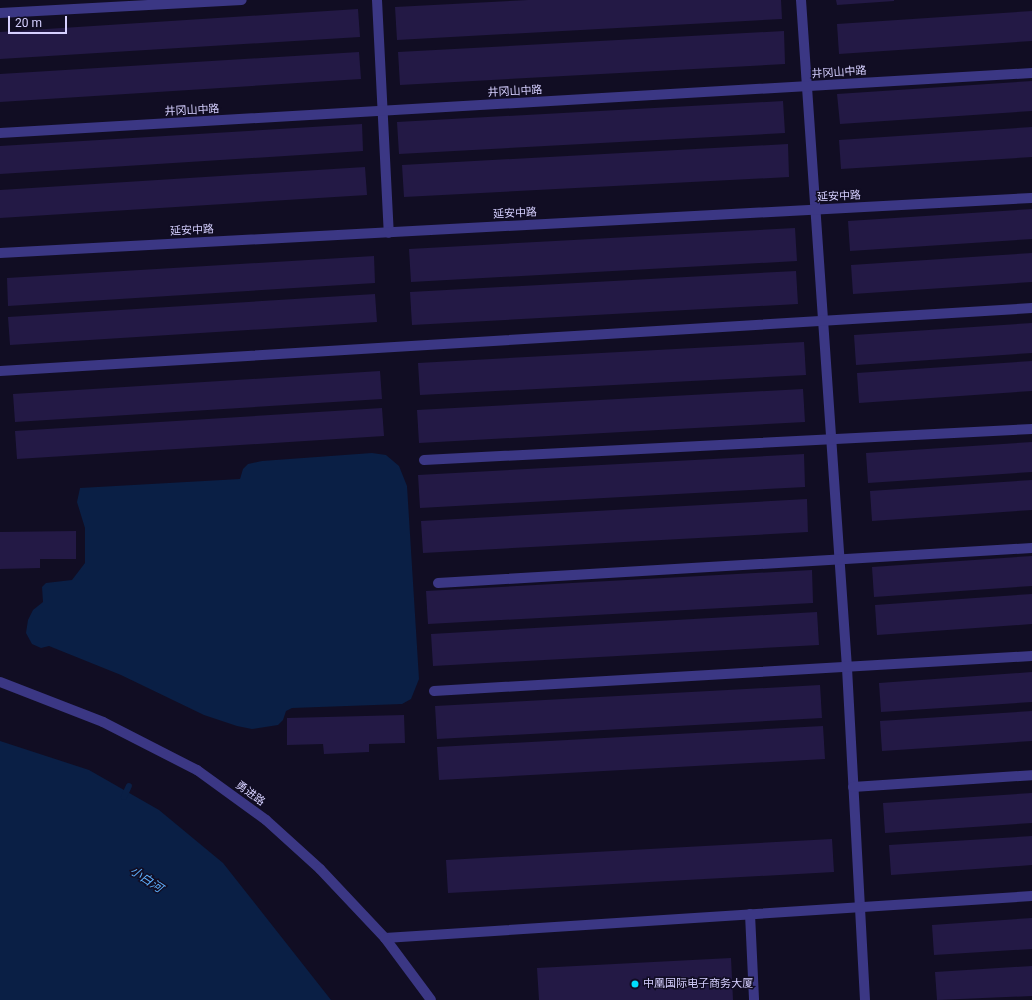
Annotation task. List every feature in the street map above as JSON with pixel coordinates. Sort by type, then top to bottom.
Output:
[{"type":"street","points":[[0,13],[242,0]]},
{"type":"street","points":[[377,0],[389,233]]},
{"type":"street","points":[[801,0],[847,668],[865,1000]]},
{"type":"street","name":"井冈山中路","points":[[0,134],[1032,73]]},
{"type":"street","name":"延安中路","points":[[0,253],[1032,198]]},
{"type":"street","points":[[0,372],[824,318],[1032,308]]},
{"type":"street","points":[[424,460],[1032,429]]},
{"type":"street","points":[[438,583],[1032,548]]},
{"type":"street","points":[[434,691],[1032,656]]},
{"type":"street","name":"勇进路","points":[[0,682],[103,722],[197,770],[266,820],[320,869],[385,938],[431,1000]]},
{"type":"street","points":[[853,788],[1032,775]]},
{"type":"street","points":[[385,938],[1032,896]]},
{"type":"street","points":[[750,914],[754,1000]]},
{"type":"water","points":[[372,453],[386,455],[399,466],[407,486],[419,679],[411,699],[402,704],[292,708],[286,711],[283,720],[278,725],[252,729],[237,726],[204,715],[121,675],[49,646],[41,648],[32,644],[26,633],[28,620],[33,610],[43,602],[42,587],[46,583],[72,580],[85,563],[85,528],[77,502],[80,488],[240,479],[243,469],[248,464],[262,461]]},
{"type":"water","name":"小白河","points":[[0,741],[89,770],[159,810],[223,863],[331,1000],[0,1000]]},
{"type":"building","points":[[528,0],[781,0],[782,19],[397,40],[395,7]]},
{"type":"building","points":[[836,0],[894,0],[894,1],[837,5]]},
{"type":"building","points":[[358,9],[360,37],[0,59],[0,32]]},
{"type":"building","points":[[1032,11],[1032,41],[839,54],[837,24]]},
{"type":"building","points":[[784,31],[785,64],[400,85],[398,52]]},
{"type":"building","points":[[359,52],[361,79],[0,102],[0,74]]},
{"type":"building","points":[[1032,81],[1032,111],[840,124],[837,94]]},
{"type":"building","points":[[783,101],[785,133],[399,154],[397,122]]},
{"type":"building","points":[[362,124],[363,151],[0,174],[0,146]]},
{"type":"building","points":[[1032,127],[1032,157],[841,169],[839,140]]},
{"type":"building","points":[[788,144],[789,177],[404,197],[402,165]]},
{"type":"building","points":[[365,167],[367,195],[0,218],[0,190]]},
{"type":"building","points":[[1032,209],[1032,239],[850,251],[848,221]]},
{"type":"building","points":[[795,228],[797,261],[411,282],[409,249]]},
{"type":"building","points":[[1032,253],[1032,282],[853,294],[851,265]]},
{"type":"building","points":[[374,256],[375,283],[8,306],[7,278]]},
{"type":"building","points":[[796,271],[798,304],[412,325],[410,292]]},
{"type":"building","points":[[375,294],[377,322],[10,345],[8,317]]},
{"type":"building","points":[[1032,323],[1032,353],[856,365],[854,335]]},
{"type":"building","points":[[804,342],[806,375],[420,395],[418,363]]},
{"type":"building","points":[[1032,361],[1032,391],[859,403],[857,373]]},
{"type":"building","points":[[380,371],[382,399],[15,422],[13,394]]},
{"type":"building","points":[[803,389],[805,422],[419,443],[417,410]]},
{"type":"building","points":[[382,408],[384,436],[17,459],[15,431]]},
{"type":"building","points":[[1032,442],[1032,472],[868,483],[866,453]]},
{"type":"building","points":[[804,454],[805,487],[420,508],[418,475]]},
{"type":"building","points":[[1032,480],[1032,510],[872,521],[870,491]]},
{"type":"building","points":[[807,499],[808,532],[423,553],[421,521]]},
{"type":"building","points":[[76,531],[76,559],[40,559],[40,568],[0,569],[0,532]]},
{"type":"building","points":[[1032,556],[1032,586],[874,597],[872,567]]},
{"type":"building","points":[[812,570],[813,603],[428,624],[426,591]]},
{"type":"building","points":[[1032,594],[1032,624],[877,635],[875,605]]},
{"type":"building","points":[[817,612],[819,645],[433,666],[431,634]]},
{"type":"building","points":[[1032,672],[1032,702],[881,712],[879,683]]},
{"type":"building","points":[[820,685],[822,718],[437,739],[435,706]]},
{"type":"building","points":[[1032,711],[1032,741],[882,751],[880,721]]},
{"type":"building","points":[[404,715],[405,743],[369,744],[369,752],[324,754],[323,744],[287,745],[287,718]]},
{"type":"building","points":[[823,726],[825,759],[439,780],[437,747]]},
{"type":"building","points":[[1032,793],[1032,823],[885,833],[883,803]]},
{"type":"building","points":[[1032,836],[1032,865],[891,875],[889,845]]},
{"type":"building","points":[[832,839],[834,872],[448,893],[446,860]]},
{"type":"building","points":[[1032,918],[1032,949],[934,955],[932,925]]},
{"type":"building","name":"中凰国际电子商务大厦","points":[[731,958],[733,1000],[539,1000],[537,968]]},
{"type":"building","points":[[1032,966],[1032,996],[937,1000],[935,972]]},
{"type":"waterway","points":[[124,797],[129,786]]},
{"type":"place","name":"中凰国际电子商务大厦","points":[[635,984]]}]
